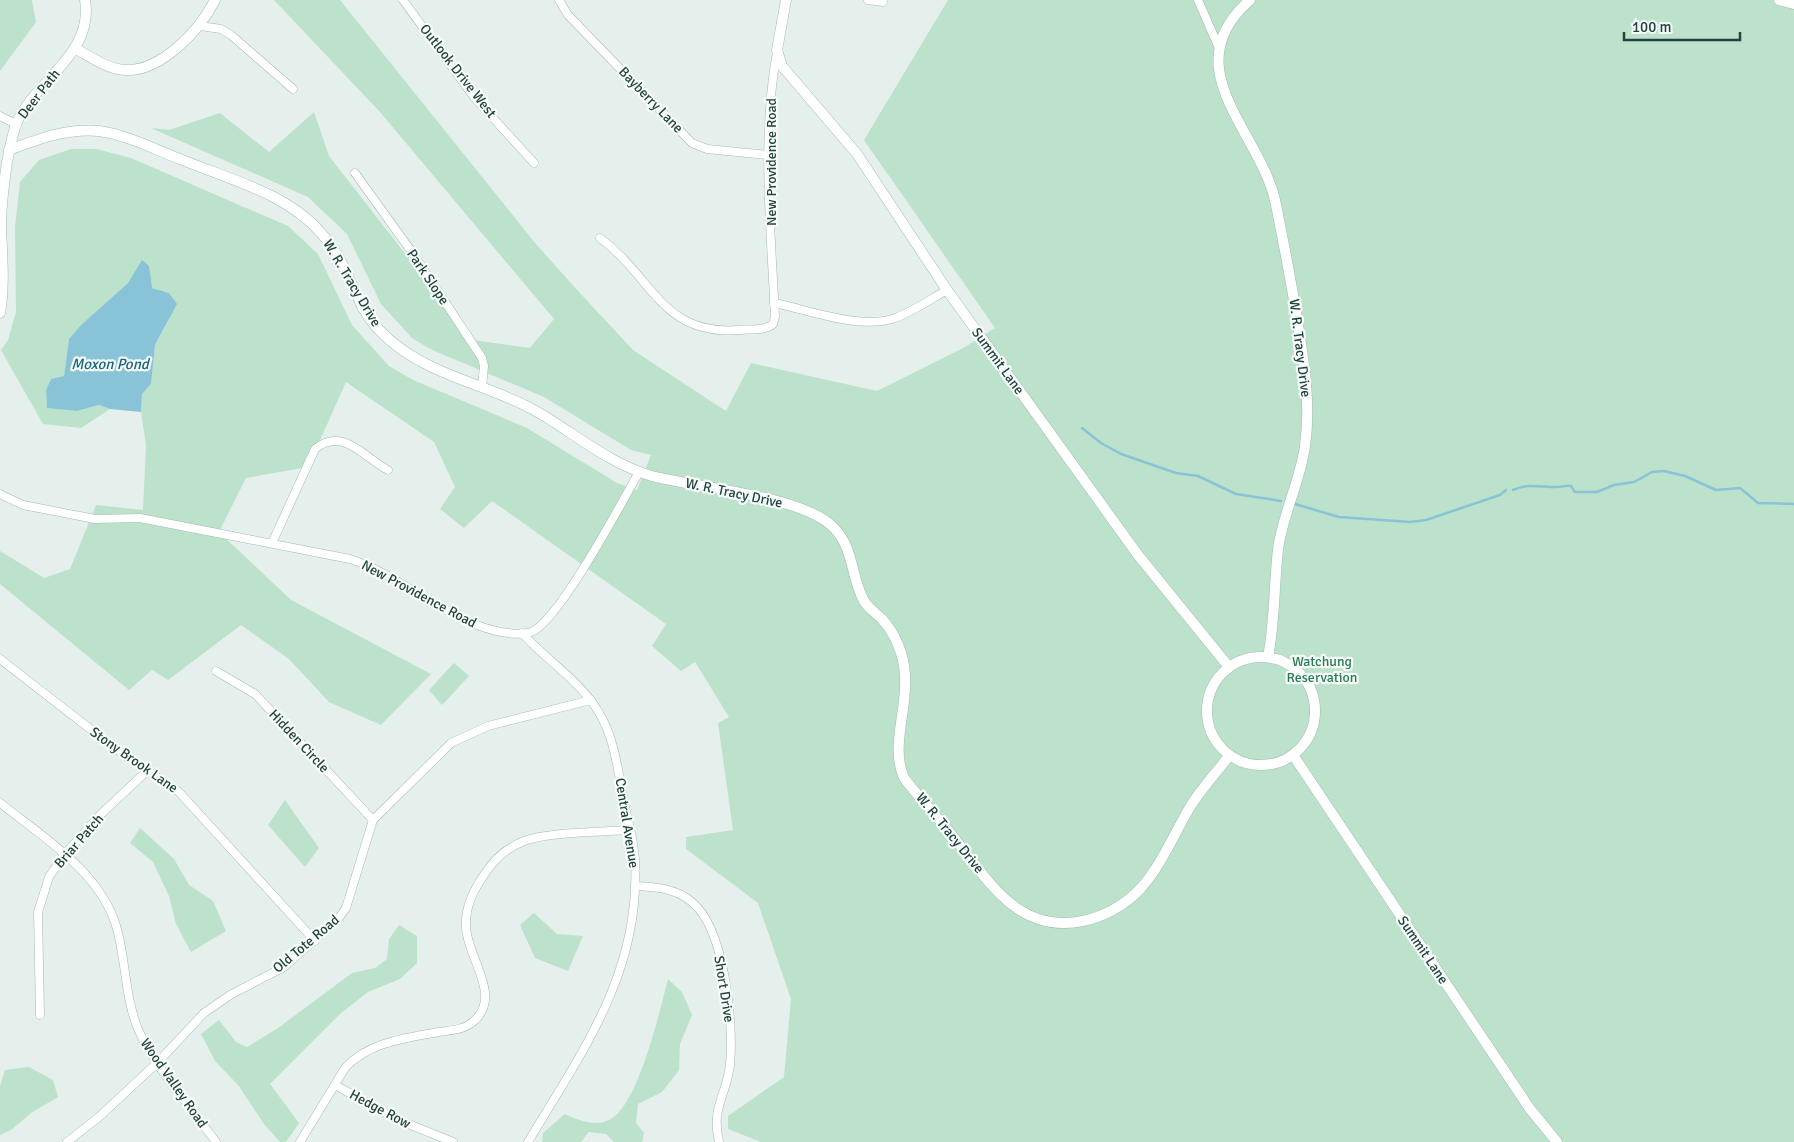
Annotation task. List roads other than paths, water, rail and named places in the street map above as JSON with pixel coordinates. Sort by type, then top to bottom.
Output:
[{"type":"street","name":"Deer Path","points":[[0,313],[3,266],[2,206],[10,150],[16,124],[26,107],[76,49],[85,23],[85,0]]},
{"type":"street","points":[[76,49],[111,67],[134,70],[162,58],[200,26],[215,0]]},
{"type":"street","name":"Outlook Drive West","points":[[404,0],[474,97],[534,163]]},
{"type":"street","name":"Bayberry Lane","points":[[559,0],[568,15],[692,143],[707,150],[768,155]]},
{"type":"street","name":"New Providence Road","points":[[600,238],[674,314],[689,324],[704,329],[722,331],[767,328],[773,324],[774,303],[768,155],[770,101],[786,0]]},
{"type":"street","points":[[868,0],[883,2]]},
{"type":"street","name":"W. R. Tracy Drive","points":[[1198,0],[1219,48],[1220,72],[1229,106],[1258,159],[1274,198],[1305,368],[1307,405],[1305,446],[1282,528],[1272,635],[1268,657]]},
{"type":"street","name":"W. R. Tracy Drive","points":[[1219,48],[1227,26],[1250,0]]},
{"type":"street","points":[[1778,0],[1794,4]]},
{"type":"street","points":[[200,26],[221,30],[232,35],[293,89]]},
{"type":"street","name":"Summit Lane","points":[[777,50],[782,66],[857,154],[947,290],[1138,555],[1229,667]]},
{"type":"street","points":[[0,116],[16,124]]},
{"type":"street","name":"W. R. Tracy Drive","points":[[10,150],[37,139],[70,131],[101,132],[131,140],[277,200],[308,219],[335,250],[365,310],[387,338],[424,363],[532,409],[592,447],[639,472],[796,507],[825,519],[838,532],[847,548],[864,601],[889,628],[902,657],[905,684],[899,757],[904,778],[1001,896],[1030,917],[1044,922],[1072,923],[1096,918],[1117,908],[1131,898],[1160,861],[1190,806],[1229,756]]},
{"type":"street","name":"Park Slope","points":[[355,173],[414,255],[482,358],[484,366],[482,387]]},
{"type":"street","points":[[774,303],[857,321],[874,322],[899,316],[947,290]]},
{"type":"street","points":[[272,543],[315,449],[320,445],[334,440],[346,442],[373,462],[388,470]]},
{"type":"street","points":[[522,633],[532,632],[546,622],[602,539],[639,472]]},
{"type":"street","name":"New Providence Road","points":[[0,494],[23,505],[95,519],[140,518],[359,562],[468,621],[487,628],[522,633]]},
{"type":"street","name":"Central Avenue","points":[[522,633],[591,700],[608,732],[617,764],[635,859],[632,923],[616,985],[591,1037],[528,1142]]},
{"type":"street","points":[[1254,657],[1268,657],[1285,663],[1300,674],[1310,689],[1315,707],[1313,725],[1306,742],[1293,755],[1278,763],[1261,766],[1244,764],[1229,756],[1217,744],[1209,728],[1206,711],[1209,694],[1217,679],[1229,667],[1254,657]]},
{"type":"street","name":"Stony Brook Lane","points":[[0,660],[147,771],[179,792],[315,941]]},
{"type":"street","name":"Hidden Circle","points":[[216,671],[255,694],[373,820]]},
{"type":"street","name":"Old Tote Road","points":[[67,1142],[99,1117],[158,1062],[204,1013],[230,995],[284,967],[338,919],[346,908],[373,820],[451,743],[488,726],[591,700]]},
{"type":"street","name":"Summit Lane","points":[[1293,755],[1530,1109],[1557,1142]]},
{"type":"street","name":"Briar Patch","points":[[40,1015],[38,912],[49,877],[65,854],[100,815],[147,771]]},
{"type":"street","name":"Wood Valley Road","points":[[0,803],[65,854],[90,881],[110,911],[122,950],[130,1006],[139,1032],[158,1062],[216,1142]]},
{"type":"street","points":[[300,1142],[345,1068],[354,1058],[376,1046],[414,1036],[462,1028],[479,1015],[485,994],[468,940],[466,919],[474,889],[496,858],[510,848],[533,838],[629,830]]},
{"type":"street","name":"Short Drive","points":[[635,886],[659,887],[679,894],[697,906],[712,930],[727,993],[730,1036],[730,1066],[715,1119],[719,1142]]},
{"type":"street","name":"Hedge Row","points":[[335,1085],[396,1119],[453,1142]]},
{"type":"water","name":"Moxon Pond","points":[[142,260],[149,266],[152,288],[169,293],[177,304],[155,345],[151,384],[142,394],[141,412],[110,409],[99,405],[77,411],[47,408],[46,390],[51,379],[64,376],[69,339],[81,325],[128,283]]},
{"type":"waterway","points":[[1082,428],[1101,443],[1121,454],[1176,473],[1198,476],[1236,494],[1281,501]]},
{"type":"waterway","points":[[1513,490],[1529,486],[1571,486],[1575,492],[1597,492],[1614,485],[1634,482],[1652,472],[1664,471],[1685,476],[1716,490],[1740,488],[1758,503],[1794,504]]},
{"type":"waterway","points":[[1295,504],[1339,517],[1410,522],[1426,520],[1500,495],[1506,490]]},
{"type":"park label","name":"Watchung Reservation","points":[[1322,670]]}]
